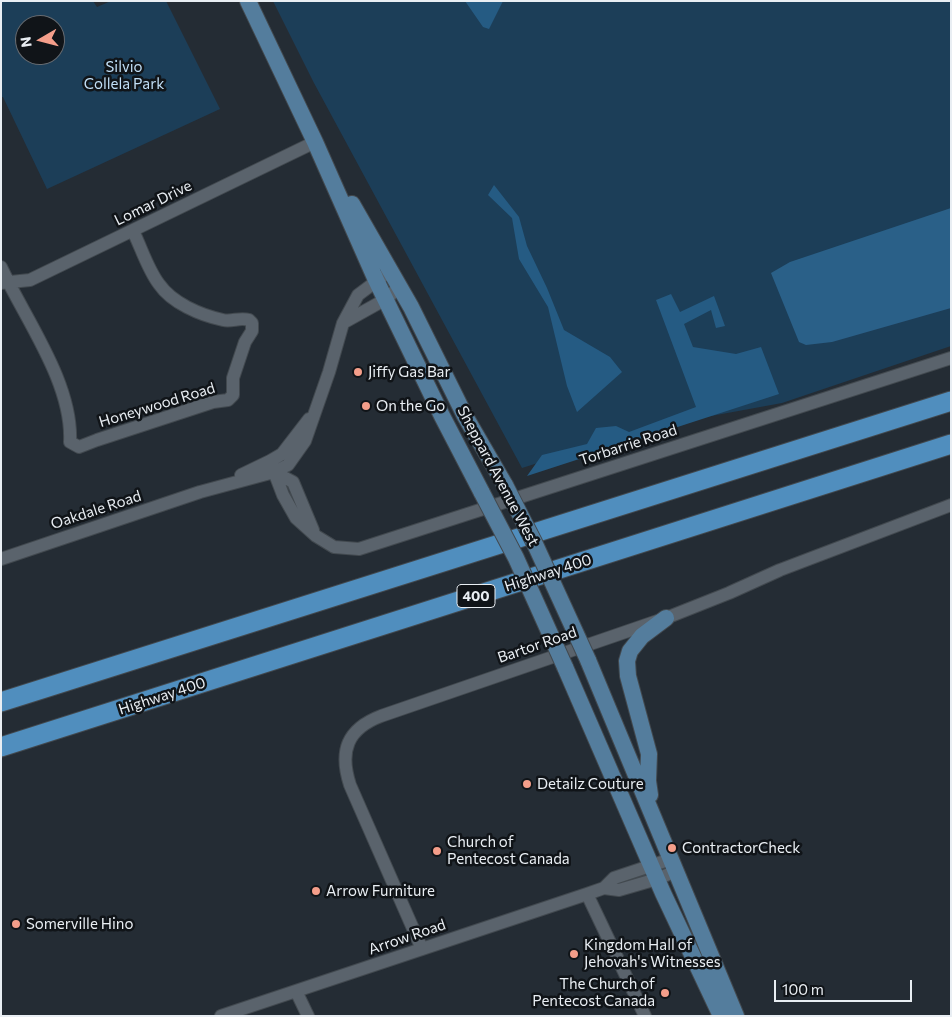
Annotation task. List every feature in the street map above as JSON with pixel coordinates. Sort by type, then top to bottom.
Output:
[{"type":"highway","points":[[1,702],[951,401]]},
{"type":"highway","name":"Highway 400","points":[[1,747],[951,444]]},
{"type":"main road","name":"Sheppard Avenue West","points":[[248,1],[315,142],[376,280],[442,416],[520,567],[654,872],[721,1016]]},
{"type":"main road","name":"Sheppard Avenue West","points":[[315,142],[391,272],[465,416],[505,485],[534,542],[588,660],[736,1016]]},
{"type":"main road","points":[[651,808],[648,781],[650,754],[628,676],[627,661],[630,651],[642,636],[666,618]]},
{"type":"street","name":"Lomar Drive","points":[[5,282],[30,280],[315,142]]},
{"type":"street","name":"Honeywood Road","points":[[1,267],[5,282],[56,372],[70,421],[70,442],[79,447],[204,405],[228,400],[233,395],[233,378],[244,342],[252,332],[250,321],[243,318],[230,321],[206,315],[167,293],[158,284],[134,231]]},
{"type":"street","name":"Oakdale Road","points":[[1,558],[272,467],[315,411],[329,372],[343,323],[358,295],[376,280],[391,272]]},
{"type":"street","points":[[343,323],[386,299],[399,287]]},
{"type":"street","name":"Torbarrie Road","points":[[272,467],[283,495],[296,518],[316,536],[334,547],[360,549],[951,358]]},
{"type":"street","name":"Bartor Road","points":[[422,949],[345,771],[344,753],[350,739],[358,728],[371,720],[666,618],[780,570],[951,505]]},
{"type":"street","name":"Arrow Road","points":[[220,1016],[604,888],[619,890],[654,872],[674,865]]},
{"type":"street","points":[[587,894],[645,1016]]},
{"type":"street","points":[[296,991],[308,1016]]},
{"type":"green space","name":"Silvio Collela Park","points":[[1,1],[93,1],[97,7],[111,1],[166,1],[220,109],[47,189],[3,97],[1,97]]},
{"type":"green space","points":[[273,1],[951,1],[951,346],[782,403],[651,427],[522,468],[314,83]]},
{"type":"shaded area","points":[[465,1],[503,1],[489,29],[483,27]]},
{"type":"shaded area","points":[[494,185],[519,217],[527,246],[564,330],[610,357],[622,372],[577,412],[567,386],[548,307],[519,259],[512,218],[488,195]]},
{"type":"shaded area","points":[[951,208],[951,308],[832,342],[806,345],[799,342],[771,273],[790,262]]},
{"type":"shaded area","points":[[671,294],[680,312],[714,296],[725,326],[716,328],[711,310],[684,324],[693,347],[736,354],[761,347],[779,394],[527,476],[542,455],[587,444],[596,428],[616,426],[629,432],[696,407],[656,300]]},
{"type":"place","name":"Jiffy Gas Bar","points":[[358,372]]},
{"type":"place","name":"On the Go","points":[[366,406]]},
{"type":"place","name":"Detailz Couture","points":[[527,784]]},
{"type":"place","name":"ContractorCheck","points":[[672,848]]},
{"type":"place","name":"Church of Pentecost Canada","points":[[437,851]]},
{"type":"place","name":"Arrow Furniture","points":[[316,891]]},
{"type":"place","name":"Somerville Hino","points":[[16,924]]},
{"type":"place","name":"Kingdom Hall of Jehovah's Witnesses","points":[[574,954]]},
{"type":"place","name":"The Church of Pentecost Canada","points":[[665,993]]}]
